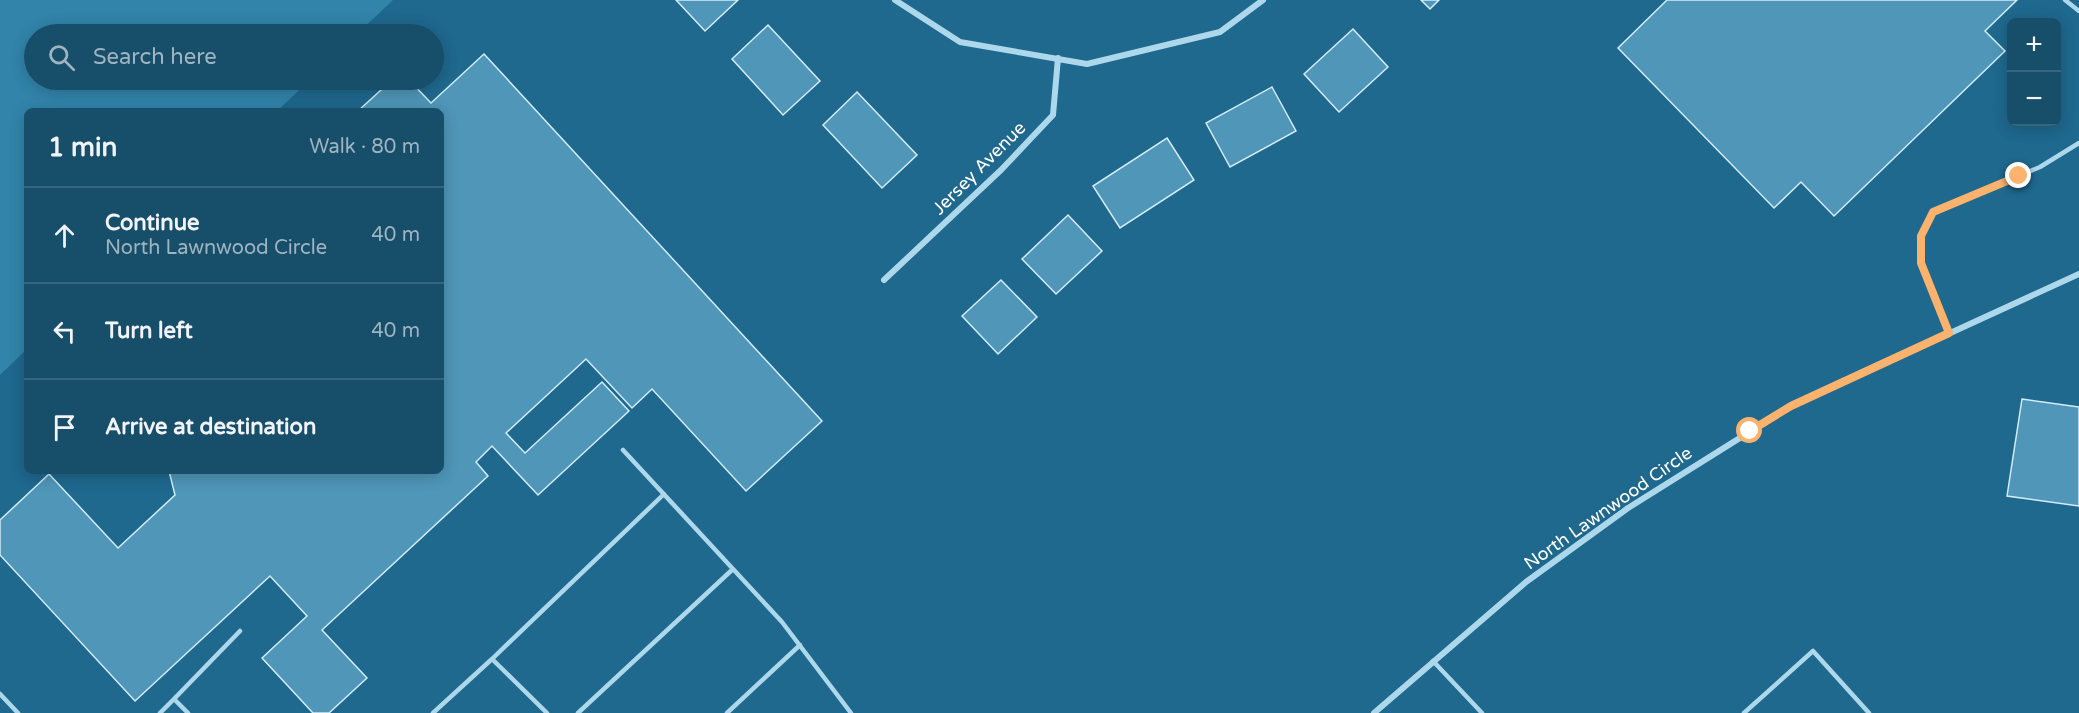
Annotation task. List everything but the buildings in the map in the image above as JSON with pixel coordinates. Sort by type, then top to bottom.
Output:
[{"type":"street","points":[[895,0],[960,42],[1088,64],[1220,32],[1263,0]]},
{"type":"street","name":"Jersey Avenue","points":[[884,280],[1001,170],[1053,115],[1058,58]]},
{"type":"street","name":"North Lawnwood Circle","points":[[1374,713],[1526,582],[1628,508],[1791,406],[2079,274]]},
{"type":"lane","points":[[2065,0],[2079,11]]},
{"type":"lane","points":[[1949,333],[1921,263],[1921,236],[1933,212],[2040,167],[2079,143]]},
{"type":"lane","points":[[623,450],[782,622],[851,713]]},
{"type":"lane","points":[[434,713],[664,494]]},
{"type":"lane","points":[[578,713],[733,569]]},
{"type":"lane","points":[[160,713],[240,631]]},
{"type":"lane","points":[[727,713],[800,645]]},
{"type":"lane","points":[[1744,713],[1814,651],[1869,713]]},
{"type":"lane","points":[[492,659],[546,713]]},
{"type":"lane","points":[[1433,662],[1482,713]]},
{"type":"lane","points":[[0,694],[18,713]]},
{"type":"lane","points":[[174,699],[188,713]]},
{"type":"shaded area","points":[[0,0],[393,0],[368,24],[24,24],[24,90],[299,90],[280,108],[24,108],[24,352],[0,375]]},
{"type":"route","points":[[1750,431],[1791,406],[1949,333],[1921,263],[1921,236],[1933,212],[2019,176]]}]
